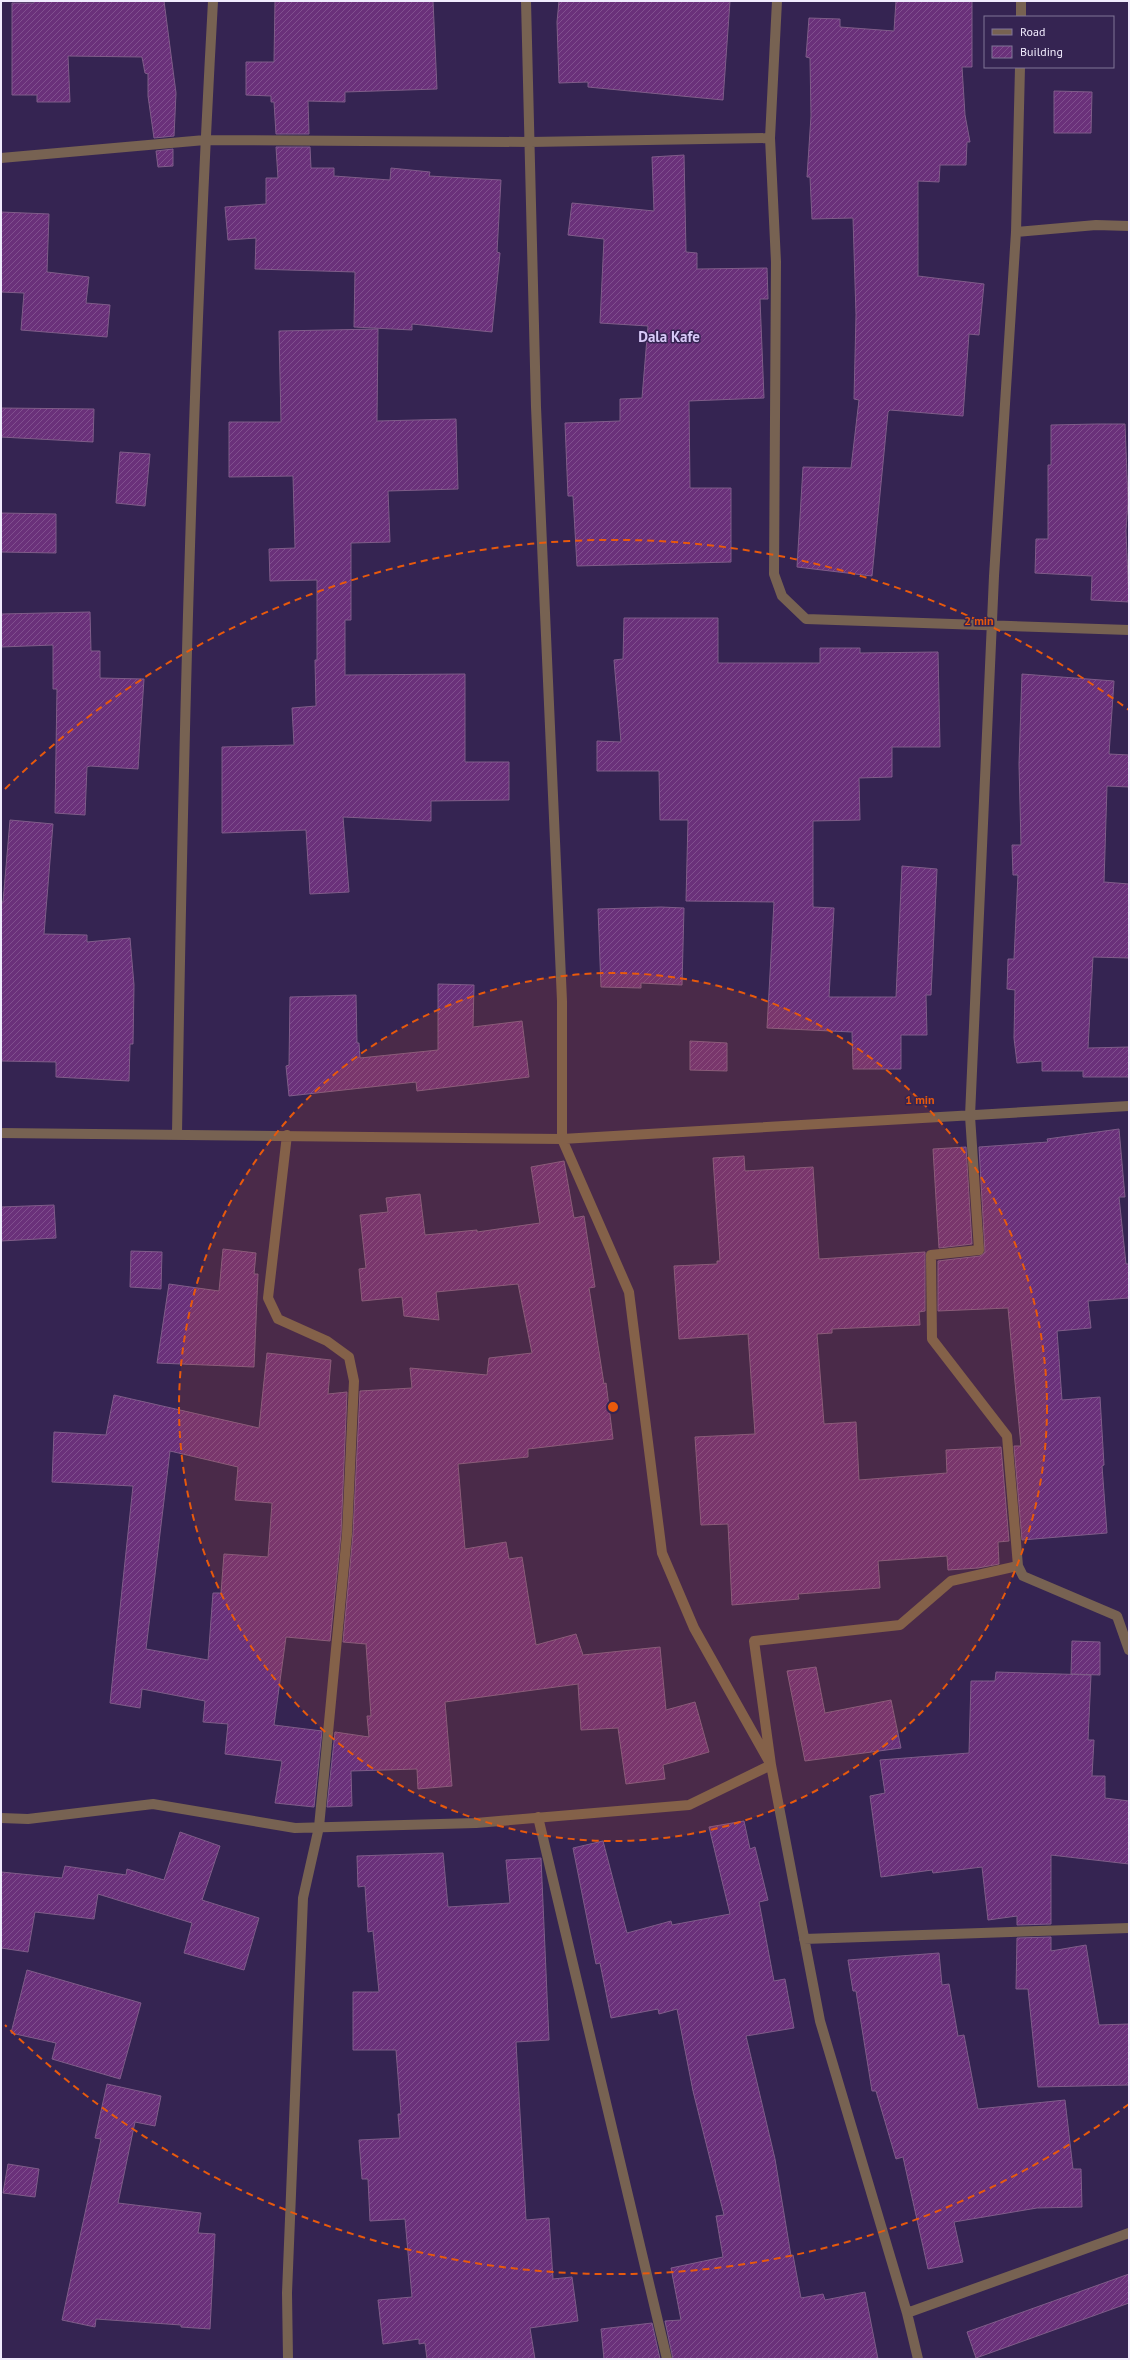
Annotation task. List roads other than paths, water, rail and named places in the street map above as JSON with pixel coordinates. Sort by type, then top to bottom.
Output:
[{"type":"street","points":[[177,1134],[181,884],[205,140],[213,1]]},
{"type":"street","points":[[526,1],[536,407],[562,1001],[562,1139],[629,1292],[662,1553],[694,1628],[771,1765]]},
{"type":"street","points":[[777,1],[770,138],[776,262],[774,574],[782,596],[806,619],[1129,630]]},
{"type":"street","points":[[1021,1],[1021,16]]},
{"type":"street","points":[[1020,68],[1016,232],[991,625],[970,1116],[979,1250],[931,1255],[932,1339],[1007,1436],[1018,1566],[1023,1576],[1117,1616],[1129,1650]]},
{"type":"street","points":[[1,158],[205,140],[530,142],[770,138]]},
{"type":"street","points":[[1016,232],[1096,225],[1129,226]]},
{"type":"street","points":[[1,1133],[562,1139],[1129,1106]]},
{"type":"street","points":[[287,1135],[268,1298],[278,1319],[327,1341],[349,1357],[354,1381],[347,1534],[319,1827],[303,1898],[288,2293],[288,2359]]},
{"type":"street","points":[[918,2359],[907,2313],[820,2021],[771,1765],[754,1641],[900,1625],[951,1581],[1018,1566]]},
{"type":"street","points":[[1,1818],[28,1819],[153,1804],[295,1828],[476,1823],[689,1805],[771,1765]]},
{"type":"street","points":[[538,1817],[666,2359]]},
{"type":"street","points":[[804,1939],[1129,1928]]},
{"type":"street","points":[[907,2313],[1129,2233]]},
{"type":"district","name":"Dala Kafe","points":[[669,336]]}]
